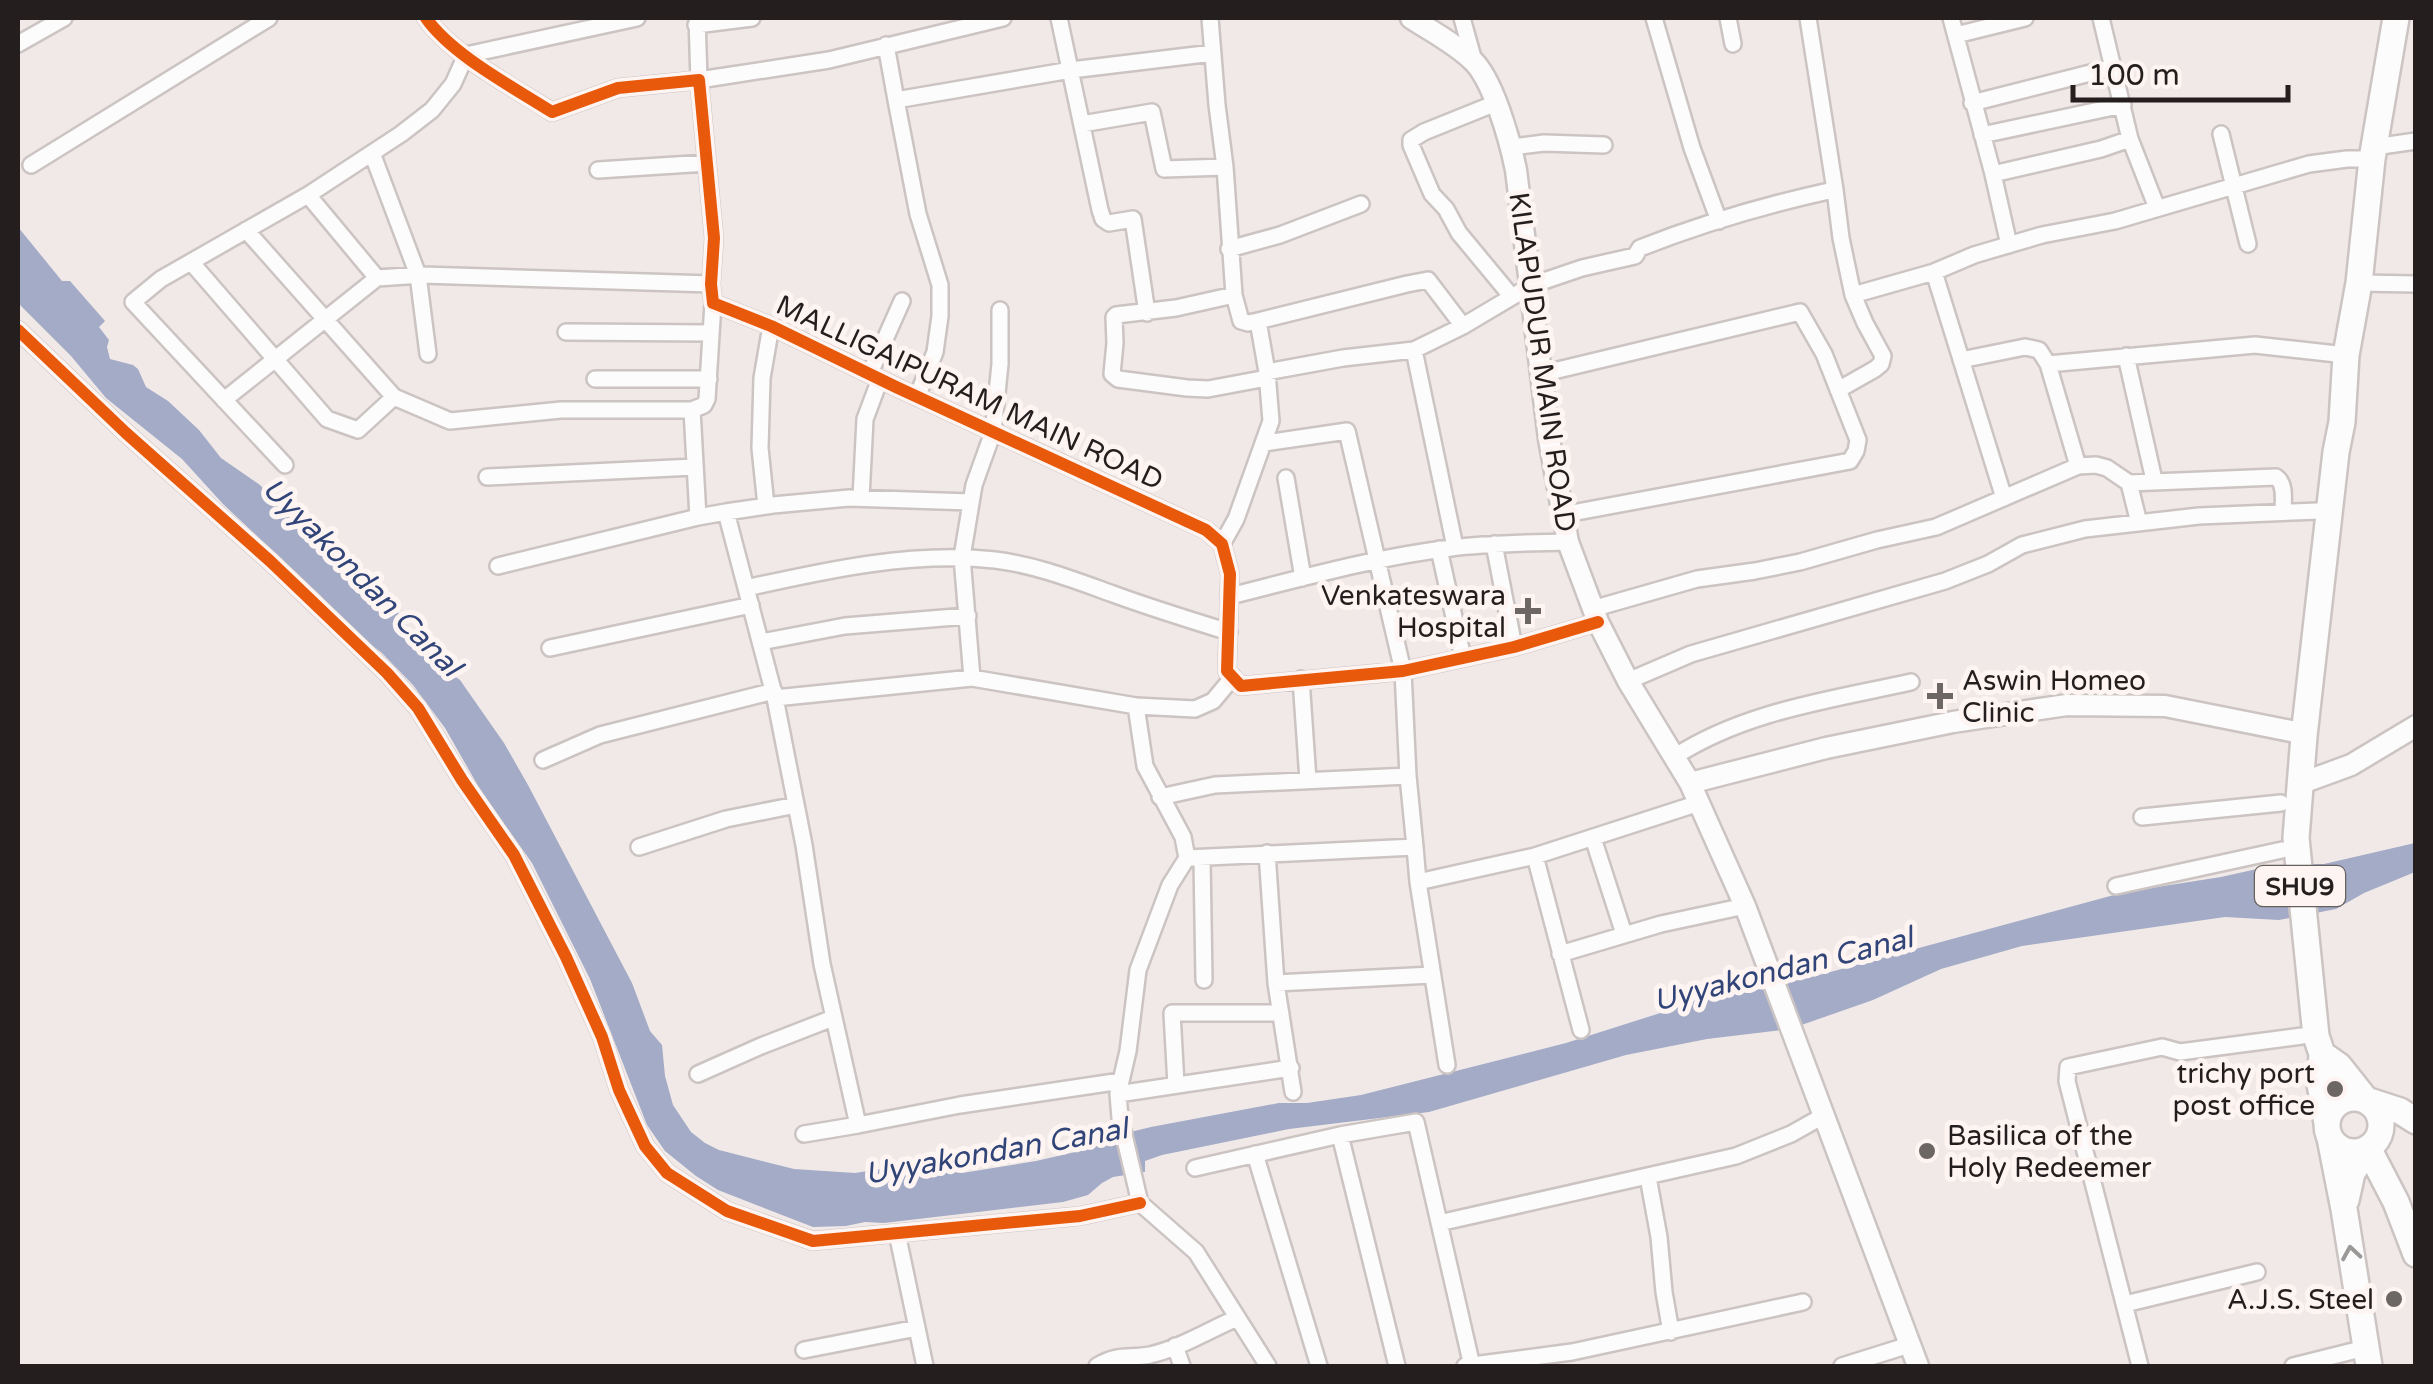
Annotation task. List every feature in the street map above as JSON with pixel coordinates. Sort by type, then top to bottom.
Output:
[{"type":"main road","name":"SHU9","points":[[2328,1131],[2313,1042],[2296,838],[2346,356],[2396,18]]},
{"type":"main road","points":[[2313,1042],[2339,1066],[2381,1120],[2373,1142],[2352,1173],[2344,1210]]},
{"type":"main road","points":[[2367,1357],[2328,1131],[2333,1107],[2349,1098],[2400,1111],[2416,1121]]},
{"type":"main road","points":[[2328,1131],[2343,1150],[2351,1152],[2416,1129]]},
{"type":"main road","points":[[2373,1142],[2416,1254]]},
{"type":"street","points":[[25,18],[34,34]]},
{"type":"street","points":[[18,44],[64,18]]},
{"type":"street","points":[[32,165],[269,18]]},
{"type":"street","points":[[426,18],[436,33],[466,56],[552,112],[618,88],[829,60],[1003,18]]},
{"type":"street","points":[[466,56],[637,18]]},
{"type":"street","points":[[246,230],[394,397],[450,421],[562,410],[692,410],[704,405],[714,238],[696,21],[752,18]]},
{"type":"street","points":[[1059,18],[1104,219],[1110,223],[1133,219],[1147,312]]},
{"type":"street","points":[[1210,18],[1229,249],[1234,295],[1242,321],[1258,321],[1428,280],[1463,326]]},
{"type":"street","name":"KILAPUDUR MAIN ROAD","points":[[1411,18],[1474,60],[1496,103],[1512,147],[1561,516],[1568,542],[1595,615],[1628,681],[1690,783],[1745,906],[1918,1366]]},
{"type":"street","points":[[1462,18],[1474,60]]},
{"type":"street","points":[[1654,18],[1692,148],[1719,221]]},
{"type":"street","points":[[1728,18],[1733,44]]},
{"type":"street","points":[[1808,18],[1840,238],[1853,295],[1883,356],[1875,369],[1838,390]]},
{"type":"street","points":[[1951,18],[2009,245]]},
{"type":"street","points":[[1956,35],[2026,18]]},
{"type":"street","points":[[2101,18],[2130,139],[2156,208]]},
{"type":"street","points":[[886,45],[918,214],[940,285],[935,352],[918,397]]},
{"type":"street","points":[[896,100],[1071,70],[1213,54]]},
{"type":"street","points":[[285,465],[133,302],[161,279],[308,196],[432,110],[453,84],[466,56]]},
{"type":"street","points":[[1972,103],[2114,67]]},
{"type":"street","points":[[1496,103],[1424,132],[1411,140],[1411,145],[1432,194],[1446,209],[1458,233],[1512,297]]},
{"type":"street","points":[[1982,135],[2124,105]]},
{"type":"street","points":[[1082,124],[1152,112],[1164,169],[1225,167]]},
{"type":"street","points":[[2221,134],[2248,244]]},
{"type":"street","points":[[1993,174],[2130,139]]},
{"type":"street","points":[[1853,295],[2042,235],[2115,221],[2309,164],[2416,142]]},
{"type":"street","points":[[1512,147],[1544,143],[1604,145]]},
{"type":"street","points":[[372,153],[418,275],[428,354]]},
{"type":"street","points":[[598,170],[707,163]]},
{"type":"street","points":[[1234,295],[1114,317],[1114,378],[1197,388],[1342,358],[1414,350],[1532,285],[1636,256],[1640,248],[1719,221],[1835,190]]},
{"type":"street","points":[[308,196],[377,278]]},
{"type":"street","points":[[1229,249],[1280,236],[1361,204]]},
{"type":"street","points":[[191,262],[327,419],[358,430],[394,397]]},
{"type":"street","points":[[1934,272],[2004,498]]},
{"type":"street","points":[[224,400],[377,278],[418,275],[711,284]]},
{"type":"street","points":[[2359,283],[2416,284]]},
{"type":"street","points":[[862,498],[865,419],[875,376],[902,301]]},
{"type":"street","name":"MALLIGAIPURAM MAIN ROAD","points":[[713,303],[771,326],[1206,530],[1222,544]]},
{"type":"street","points":[[972,678],[962,558],[974,486],[993,432],[1000,364],[1000,310]]},
{"type":"street","points":[[1541,374],[1800,312],[1824,354],[1858,440],[1850,460],[1561,516]]},
{"type":"street","points":[[1258,321],[1271,420],[1236,519],[1222,544],[1230,574],[1228,670],[1240,686],[1403,671],[1514,647],[1697,578],[1785,565],[1936,527],[2078,466],[2096,464],[2129,482],[2276,477],[2282,489],[2283,512]]},
{"type":"street","points":[[766,506],[760,448],[762,378],[771,326]]},
{"type":"street","points":[[18,330],[270,561],[418,708],[514,854],[566,957],[645,1146],[667,1173],[727,1210],[813,1241],[1080,1216],[1140,1203]]},
{"type":"street","points":[[566,332],[711,333]]},
{"type":"street","points":[[2048,364],[2256,345],[2346,356]]},
{"type":"street","points":[[1960,360],[2025,347],[2039,350],[2048,364],[2078,466]]},
{"type":"street","points":[[1414,350],[1463,658]]},
{"type":"street","points":[[2126,356],[2154,480]]},
{"type":"street","points":[[596,379],[708,379]]},
{"type":"street","points":[[692,410],[698,518]]},
{"type":"street","points":[[1265,443],[1347,431],[1403,671],[1418,882],[1447,1064]]},
{"type":"street","points":[[487,477],[694,467]]},
{"type":"street","points":[[1286,478],[1303,578]]},
{"type":"street","points":[[2129,482],[2139,523]]},
{"type":"street","points":[[498,566],[698,518],[766,506],[862,498],[972,502]]},
{"type":"street","points":[[726,512],[774,694],[833,1018],[858,1125]]},
{"type":"street","points":[[1628,681],[1691,654],[1945,580],[1988,564],[2022,545],[2085,529],[2199,516],[2318,512]]},
{"type":"street","points":[[1230,596],[1447,548],[1568,542]]},
{"type":"street","points":[[1494,544],[1514,647]]},
{"type":"street","points":[[746,588],[845,568],[962,558],[999,560],[1044,570],[1228,632]]},
{"type":"street","points":[[550,648],[750,605]]},
{"type":"street","points":[[760,642],[845,626],[968,616]]},
{"type":"street","points":[[543,760],[600,736],[774,694],[972,678],[1136,706],[1194,709],[1213,701],[1233,677]]},
{"type":"street","points":[[1301,679],[1308,780]]},
{"type":"street","points":[[1674,758],[1697,742],[1740,724],[1801,705],[1911,682]]},
{"type":"street","points":[[1690,783],[1808,752],[2067,705],[2165,706],[2296,732]]},
{"type":"street","points":[[1136,706],[1145,766],[1194,858],[1204,980]]},
{"type":"street","points":[[2300,784],[2352,764],[2416,726]]},
{"type":"street","points":[[1160,797],[1215,786],[1408,776]]},
{"type":"street","points":[[1418,882],[1535,856],[1699,803]]},
{"type":"street","points":[[2142,817],[2281,804]]},
{"type":"street","points":[[639,847],[726,820],[796,805]]},
{"type":"street","points":[[1592,838],[1624,934]]},
{"type":"street","points":[[1268,1366],[1196,1252],[1140,1203],[1122,1126],[1120,1088],[1138,970],[1170,886],[1194,858],[1415,847]]},
{"type":"street","points":[[2116,886],[2282,850]]},
{"type":"street","points":[[1267,853],[1276,983],[1293,1092]]},
{"type":"street","points":[[1535,856],[1581,1030]]},
{"type":"street","points":[[1560,954],[1624,934],[1745,906]]},
{"type":"street","points":[[1276,983],[1432,975]]},
{"type":"street","points":[[1176,1085],[1172,1013],[1281,1013]]},
{"type":"street","points":[[698,1074],[833,1018]]},
{"type":"street","points":[[2140,1366],[2068,1081],[2068,1067],[2162,1047],[2180,1052],[2313,1042]]},
{"type":"street","points":[[804,1134],[997,1099],[1176,1085],[1290,1068]]},
{"type":"street","points":[[1439,1223],[1736,1156],[1823,1116]]},
{"type":"street","points":[[1195,1168],[1416,1122],[1469,1366],[1572,1352],[1804,1302]]},
{"type":"street","points":[[1340,1136],[1397,1366]]},
{"type":"street","points":[[1255,1154],[1319,1366]]},
{"type":"street","points":[[1648,1177],[1671,1332]]},
{"type":"street","points":[[897,1233],[925,1366]]},
{"type":"street","points":[[2124,1304],[2257,1272]]},
{"type":"street","points":[[1097,1366],[1111,1358],[1149,1355],[1238,1318]]},
{"type":"street","points":[[804,1350],[917,1328]]},
{"type":"street","points":[[1842,1366],[1909,1344]]},
{"type":"street","points":[[1174,1346],[1182,1366]]},
{"type":"street","points":[[2293,1366],[2367,1357]]},
{"type":"water","points":[[18,227],[62,281],[70,281],[105,321],[99,327],[109,340],[110,359],[138,369],[146,387],[199,430],[221,458],[260,485],[307,535],[371,584],[402,617],[422,653],[460,680],[528,785],[632,983],[650,1031],[662,1045],[673,1105],[691,1132],[719,1150],[794,1169],[855,1173],[921,1167],[962,1173],[1036,1161],[1084,1150],[1110,1137],[1151,1127],[1279,1103],[1361,1095],[1566,1043],[1705,996],[1752,991],[1823,974],[2125,892],[2275,865],[2324,864],[2415,843],[2415,872],[2336,909],[2279,920],[2225,917],[2022,946],[1941,969],[1873,1000],[1790,1029],[1707,1039],[1626,1055],[1429,1112],[1289,1129],[1162,1155],[1145,1161],[1145,1172],[1113,1177],[1088,1195],[1063,1202],[884,1223],[813,1227],[718,1190],[665,1151],[647,1125],[590,979],[532,863],[481,791],[445,728],[413,685],[382,653],[349,628],[182,459],[106,398],[18,303]]},
{"type":"cycle path","points":[[426,18],[467,57],[552,112],[618,88],[699,80],[714,238],[713,303],[771,326],[1206,530],[1222,544],[1230,574],[1227,671],[1241,686],[1403,671],[1514,647],[1598,622]]},
{"type":"cycle path","points":[[18,330],[270,561],[418,708],[514,855],[566,957],[645,1146],[667,1173],[727,1211],[813,1241],[1080,1216],[1140,1203]]},
{"type":"place","name":"Venkateswara Hospital","points":[[1528,611]]},
{"type":"place","name":"Aswin Homeo Clinic","points":[[1940,696]]},
{"type":"place","name":"trichy port post office","points":[[2335,1089]]},
{"type":"place","name":"Basilica of the Holy Redeemer","points":[[1927,1151]]},
{"type":"place","name":"A.J.S. Steel","points":[[2394,1299]]},
{"type":"water label","name":"Uyyakondan Canal","points":[[362,577]]},
{"type":"water label","name":"Uyyakondan Canal","points":[[1783,969]]},
{"type":"water label","name":"Uyyakondan Canal","points":[[996,1151]]}]
